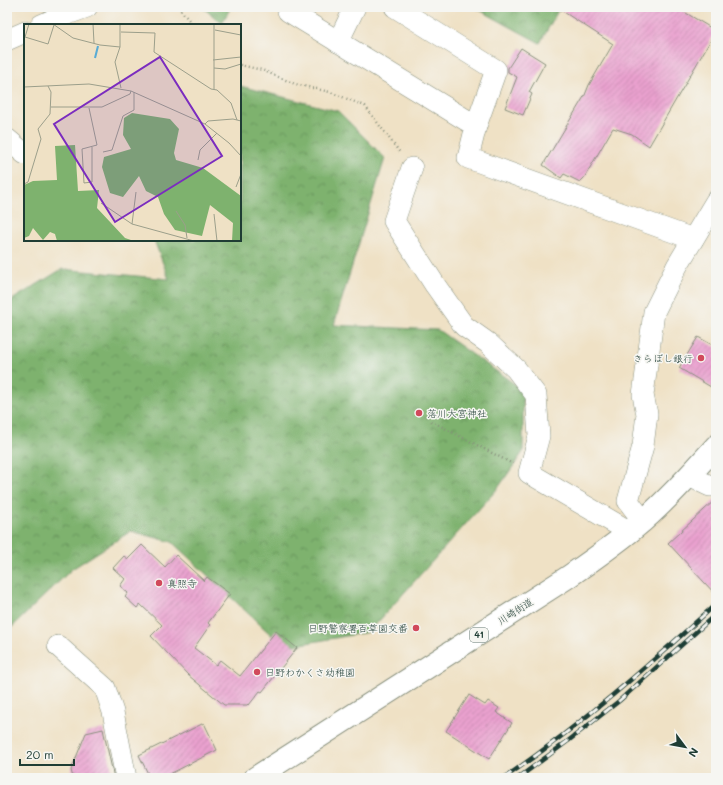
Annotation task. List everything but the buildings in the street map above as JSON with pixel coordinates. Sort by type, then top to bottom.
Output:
[{"type":"main road","name":"川崎街道","points":[[255,778],[561,582],[605,552],[636,526],[689,476],[716,446]]},
{"type":"street","points":[[54,22],[87,7]]},
{"type":"street","points":[[290,7],[288,11],[476,126]]},
{"type":"street","points":[[338,42],[355,7]]},
{"type":"street","points":[[395,7],[496,70],[476,126],[468,158],[693,239]]},
{"type":"street","points":[[7,40],[24,32]]},
{"type":"street","points":[[7,139],[24,153]]},
{"type":"street","points":[[412,168],[394,222],[464,326],[488,343],[516,368],[536,395],[539,436],[529,473],[636,526]]},
{"type":"street","points":[[636,526],[628,501],[643,446],[647,414],[643,395],[654,312],[677,266],[716,201]]},
{"type":"street","points":[[689,476],[710,486],[716,486]]},
{"type":"street","points":[[58,646],[104,688],[113,712],[126,778]]},
{"type":"path","points":[[178,7],[192,24]]},
{"type":"path","points":[[241,65],[262,70],[294,84],[330,92],[365,106],[412,168]]},
{"type":"path","points":[[431,421],[529,473]]},
{"type":"green space","points":[[202,7],[231,7],[222,23]]},
{"type":"green space","points":[[474,7],[560,7],[540,43]]},
{"type":"green space","points":[[241,86],[338,111],[385,158],[334,325],[438,330],[523,390],[523,452],[498,488],[369,632],[284,647],[172,542],[131,531],[72,569],[7,632],[7,303],[62,269],[169,279],[154,241],[241,241]]},
{"type":"railway","points":[[504,778],[560,738],[613,695],[716,604]]},
{"type":"railway","points":[[518,778],[619,701],[716,614]]},
{"type":"place","name":"きらぼし銀行","points":[[701,358]]},
{"type":"place","name":"落川大宮神社","points":[[419,413]]},
{"type":"place","name":"真照寺","points":[[159,583]]},
{"type":"place","name":"日野警察署百草園交番","points":[[416,628]]},
{"type":"place","name":"日野わかくさ幼稚園","points":[[257,672]]}]
